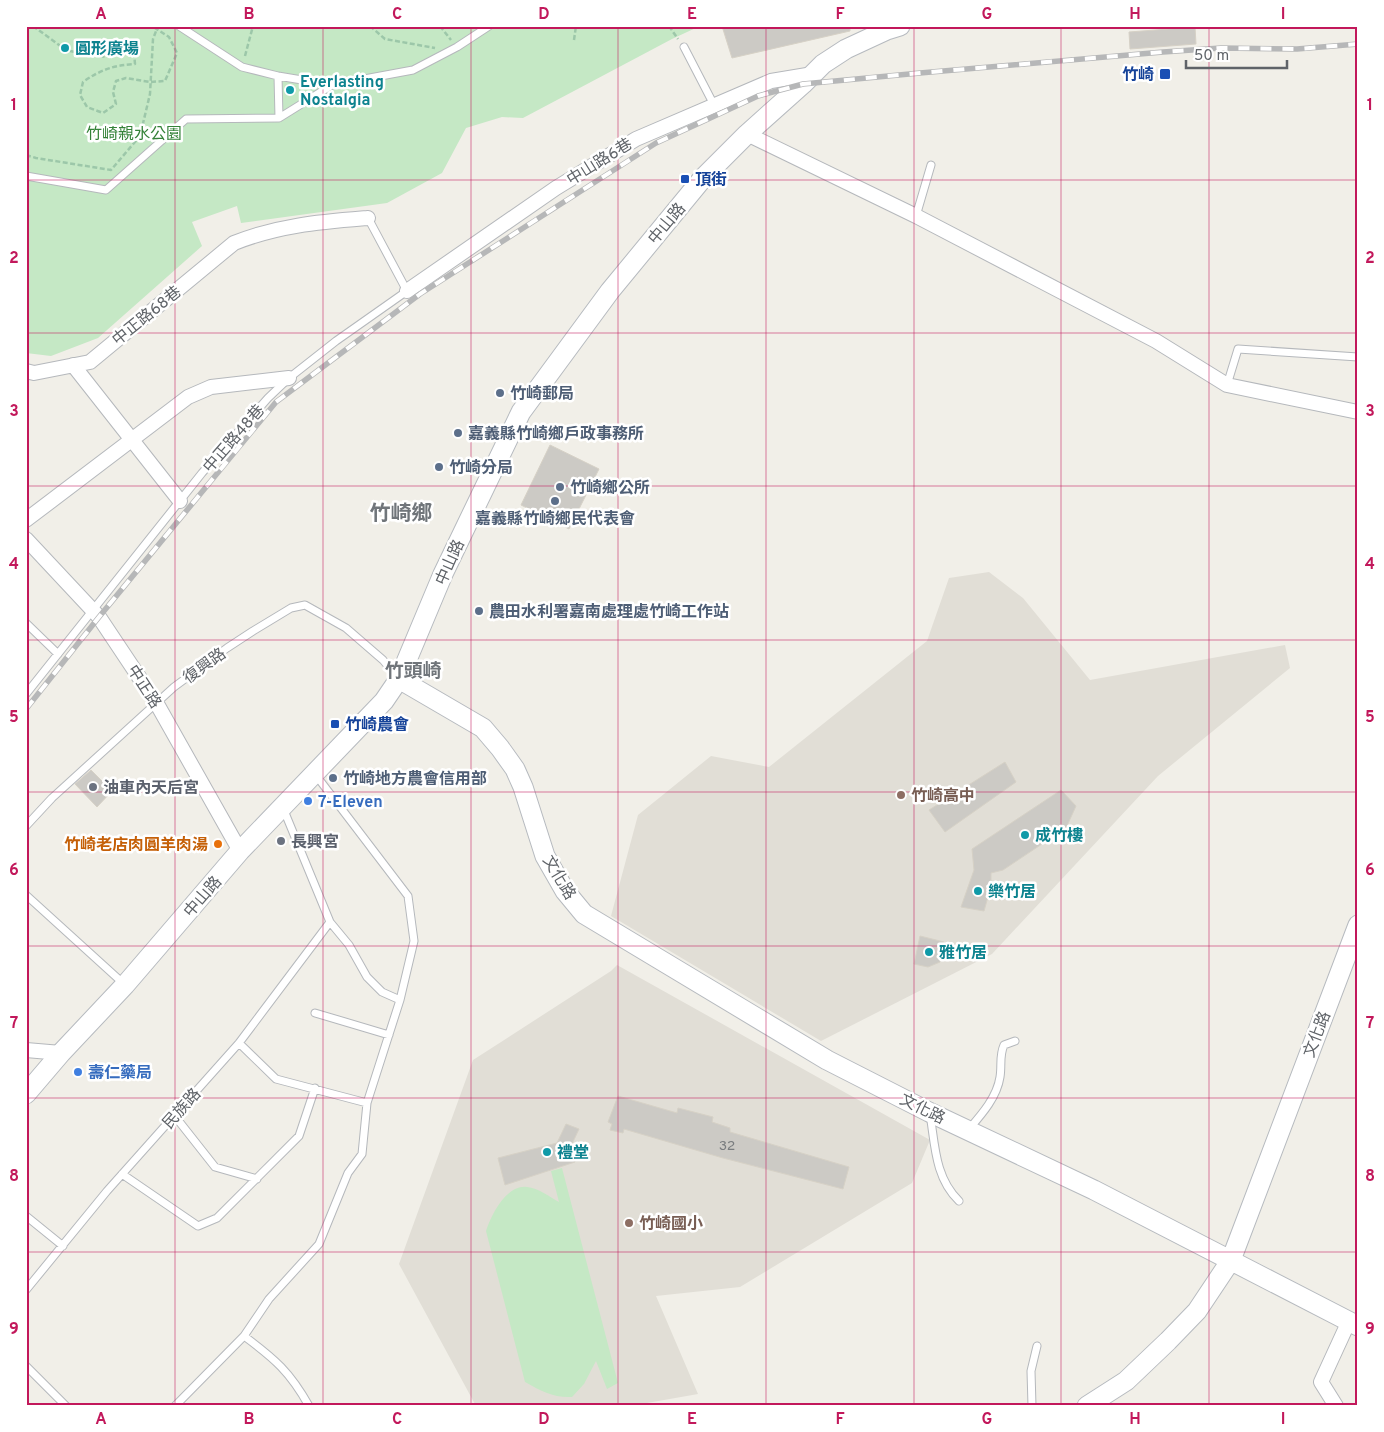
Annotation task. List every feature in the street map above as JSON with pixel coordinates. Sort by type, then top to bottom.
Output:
[{"type":"street","name":"中山路","points":[[26,1094],[61,1053],[125,985],[240,851],[384,701],[399,679],[443,574],[521,412],[610,291],[703,178],[812,74],[823,64],[846,49],[900,26]]},
{"type":"street","name":"中山路6巷","points":[[407,291],[556,188],[636,139],[771,81],[812,74]]},
{"type":"street","points":[[748,134],[916,216],[1156,341],[1227,385],[1358,412]]},
{"type":"street","name":"中正路68巷","points":[[26,370],[34,373],[90,362],[234,243],[253,235],[302,223],[368,218]]},
{"type":"street","points":[[73,366],[180,501]]},
{"type":"street","points":[[26,520],[188,397],[211,387],[289,378]]},
{"type":"street","name":"中正路","points":[[26,539],[94,610],[157,704],[240,851]]},
{"type":"street","name":"文化路","points":[[399,679],[483,728],[500,748],[515,769],[523,787],[545,856],[565,891],[584,914],[827,1060],[930,1112],[1094,1190],[1231,1260],[1358,925]]},
{"type":"street","points":[[26,1050],[61,1053]]},
{"type":"street","points":[[1088,1406],[1126,1381],[1168,1341],[1197,1311],[1231,1260],[1353,1323],[1321,1382],[1336,1406]]},
{"type":"lane","points":[[179,26],[242,67],[278,76],[332,85],[413,70],[454,48],[489,26]]},
{"type":"lane","points":[[684,47],[714,105]]},
{"type":"lane","points":[[278,76],[279,118]]},
{"type":"lane","points":[[26,176],[106,190],[186,119],[279,118],[332,85]]},
{"type":"lane","points":[[916,216],[931,165]]},
{"type":"lane","points":[[368,218],[407,291]]},
{"type":"lane","name":"中山路6巷","points":[[289,378],[336,341],[407,291]]},
{"type":"lane","points":[[1227,385],[1238,349],[1358,357]]},
{"type":"lane","name":"中正路48巷","points":[[26,694],[202,473],[268,398],[289,378]]},
{"type":"lane","name":"復興路","points":[[26,826],[52,798],[174,687],[226,648],[291,608],[305,605],[346,628],[383,660],[399,679]]},
{"type":"lane","points":[[26,623],[58,654]]},
{"type":"lane","points":[[175,1406],[244,1336],[269,1299],[319,1244],[348,1173],[362,1154],[367,1103],[400,1000],[414,942],[408,896],[315,773]]},
{"type":"lane","points":[[282,807],[330,922],[349,945],[367,977],[382,992],[400,1000]]},
{"type":"lane","points":[[26,895],[125,985]]},
{"type":"lane","name":"民族路","points":[[26,1290],[122,1174],[239,1043],[330,922]]},
{"type":"lane","points":[[315,1012],[389,1035]]},
{"type":"lane","points":[[969,1129],[985,1111],[997,1087],[1000,1077],[1000,1054],[1004,1045],[1015,1041]]},
{"type":"lane","points":[[239,1043],[276,1079],[367,1103]]},
{"type":"lane","points":[[122,1174],[198,1226],[217,1218],[299,1136],[315,1088]]},
{"type":"lane","points":[[930,1112],[939,1171],[948,1191],[959,1201]]},
{"type":"lane","points":[[174,1115],[216,1167],[257,1180]]},
{"type":"lane","points":[[26,1216],[63,1246]]},
{"type":"lane","points":[[244,1336],[275,1359],[297,1383],[310,1406]]},
{"type":"lane","points":[[1032,1406],[1031,1371],[1036,1346]]},
{"type":"lane","points":[[26,1366],[66,1406]]},
{"type":"path","points":[[32,26],[66,50],[106,57],[123,48],[134,52],[135,64],[118,65],[98,72],[83,82],[80,95],[87,107],[104,113],[116,104],[113,92],[116,81],[126,78],[150,82],[164,81],[177,53],[169,37],[152,26]]},
{"type":"path","points":[[26,155],[111,170],[140,136],[150,94],[153,39],[158,26]]},
{"type":"path","points":[[242,67],[253,26]]},
{"type":"path","points":[[370,26],[385,39],[454,48]]},
{"type":"path","points":[[440,26],[454,48]]},
{"type":"path","points":[[574,40],[576,26]]},
{"type":"path","points":[[669,26],[684,47]]},
{"type":"shaded area","name":"竹崎高中","points":[[989,572],[1023,598],[1090,680],[1285,645],[1290,668],[1158,776],[992,954],[821,1041],[611,916],[638,815],[711,756],[769,767],[927,641],[949,578]]},
{"type":"shaded area","name":"竹崎國小","points":[[617,965],[930,1140],[912,1183],[740,1287],[656,1296],[698,1394],[630,1406],[476,1406],[399,1264],[473,1060],[611,971]]},
{"type":"green space","name":"竹崎親水公園","points":[[26,26],[700,26],[523,118],[502,117],[466,128],[442,173],[387,203],[241,223],[237,206],[192,222],[202,246],[98,338],[51,356],[26,353]]},
{"type":"green space","points":[[562,1168],[618,1383],[607,1389],[596,1361],[584,1384],[572,1397],[553,1395],[525,1382],[486,1231],[501,1202],[513,1190],[520,1187],[535,1189],[559,1202],[551,1171]]},
{"type":"building","points":[[722,26],[850,26],[850,31],[732,58]]},
{"type":"building","points":[[1195,27],[1196,44],[1130,49],[1129,32]]},
{"type":"building","name":"竹崎鄉公所","points":[[550,445],[599,469],[569,529],[521,505]]},
{"type":"building","points":[[1005,762],[1016,782],[945,832],[929,810]]},
{"type":"building","name":"油車內天后宮","points":[[91,770],[112,791],[97,807],[75,784]]},
{"type":"building","name":"成竹樓","points":[[1061,790],[1076,806],[1066,828],[1003,870],[991,873],[991,886],[984,911],[961,907],[974,870],[972,849]]},
{"type":"building","name":"雅竹居","points":[[920,936],[944,942],[940,962],[928,967],[914,964]]},
{"type":"building","points":[[618,1096],[677,1113],[678,1108],[713,1117],[712,1122],[730,1128],[730,1132],[849,1167],[843,1189],[723,1158],[624,1129],[623,1133],[610,1130],[612,1124],[608,1122]]},
{"type":"building","name":"禮堂","points":[[566,1124],[579,1129],[571,1146],[575,1162],[505,1185],[498,1158],[557,1143]]},
{"type":"railway","points":[[26,709],[276,402],[420,294],[656,143],[758,96],[803,84],[1163,52],[1221,48],[1297,49],[1358,44]]},
{"type":"place","name":"圓形廣場","points":[[65,48]]},
{"type":"place","name":"竹崎","points":[[1165,74]]},
{"type":"place","name":"Everlasting Nostalgia","points":[[290,90]]},
{"type":"place","name":"頂街","points":[[685,179]]},
{"type":"place","name":"竹崎郵局","points":[[500,393]]},
{"type":"place","name":"嘉義縣竹崎鄉戶政事務所","points":[[458,433]]},
{"type":"place","name":"竹崎分局","points":[[439,467]]},
{"type":"place","name":"竹崎鄉公所","points":[[560,487]]},
{"type":"place","name":"嘉義縣竹崎鄉民代表會","points":[[555,501]]},
{"type":"place","name":"農田水利署嘉南處理處竹崎工作站","points":[[479,611]]},
{"type":"place","name":"竹崎農會","points":[[335,724]]},
{"type":"place","name":"竹崎地方農會信用部","points":[[333,778]]},
{"type":"place","name":"油車內天后宮","points":[[93,787]]},
{"type":"place","name":"竹崎高中","points":[[901,795]]},
{"type":"place","name":"7-Eleven","points":[[308,801]]},
{"type":"place","name":"成竹樓","points":[[1025,835]]},
{"type":"place","name":"長興宮","points":[[281,841]]},
{"type":"place","name":"竹崎老店肉圓羊肉湯","points":[[218,844]]},
{"type":"place","name":"樂竹居","points":[[978,891]]},
{"type":"place","name":"雅竹居","points":[[929,952]]},
{"type":"place","name":"壽仁藥局","points":[[78,1072]]},
{"type":"place","name":"禮堂","points":[[547,1152]]},
{"type":"place","name":"竹崎國小","points":[[629,1223]]},
{"type":"district","name":"竹崎鄉","points":[[401,513]]},
{"type":"district","name":"竹頭崎","points":[[413,670]]}]
